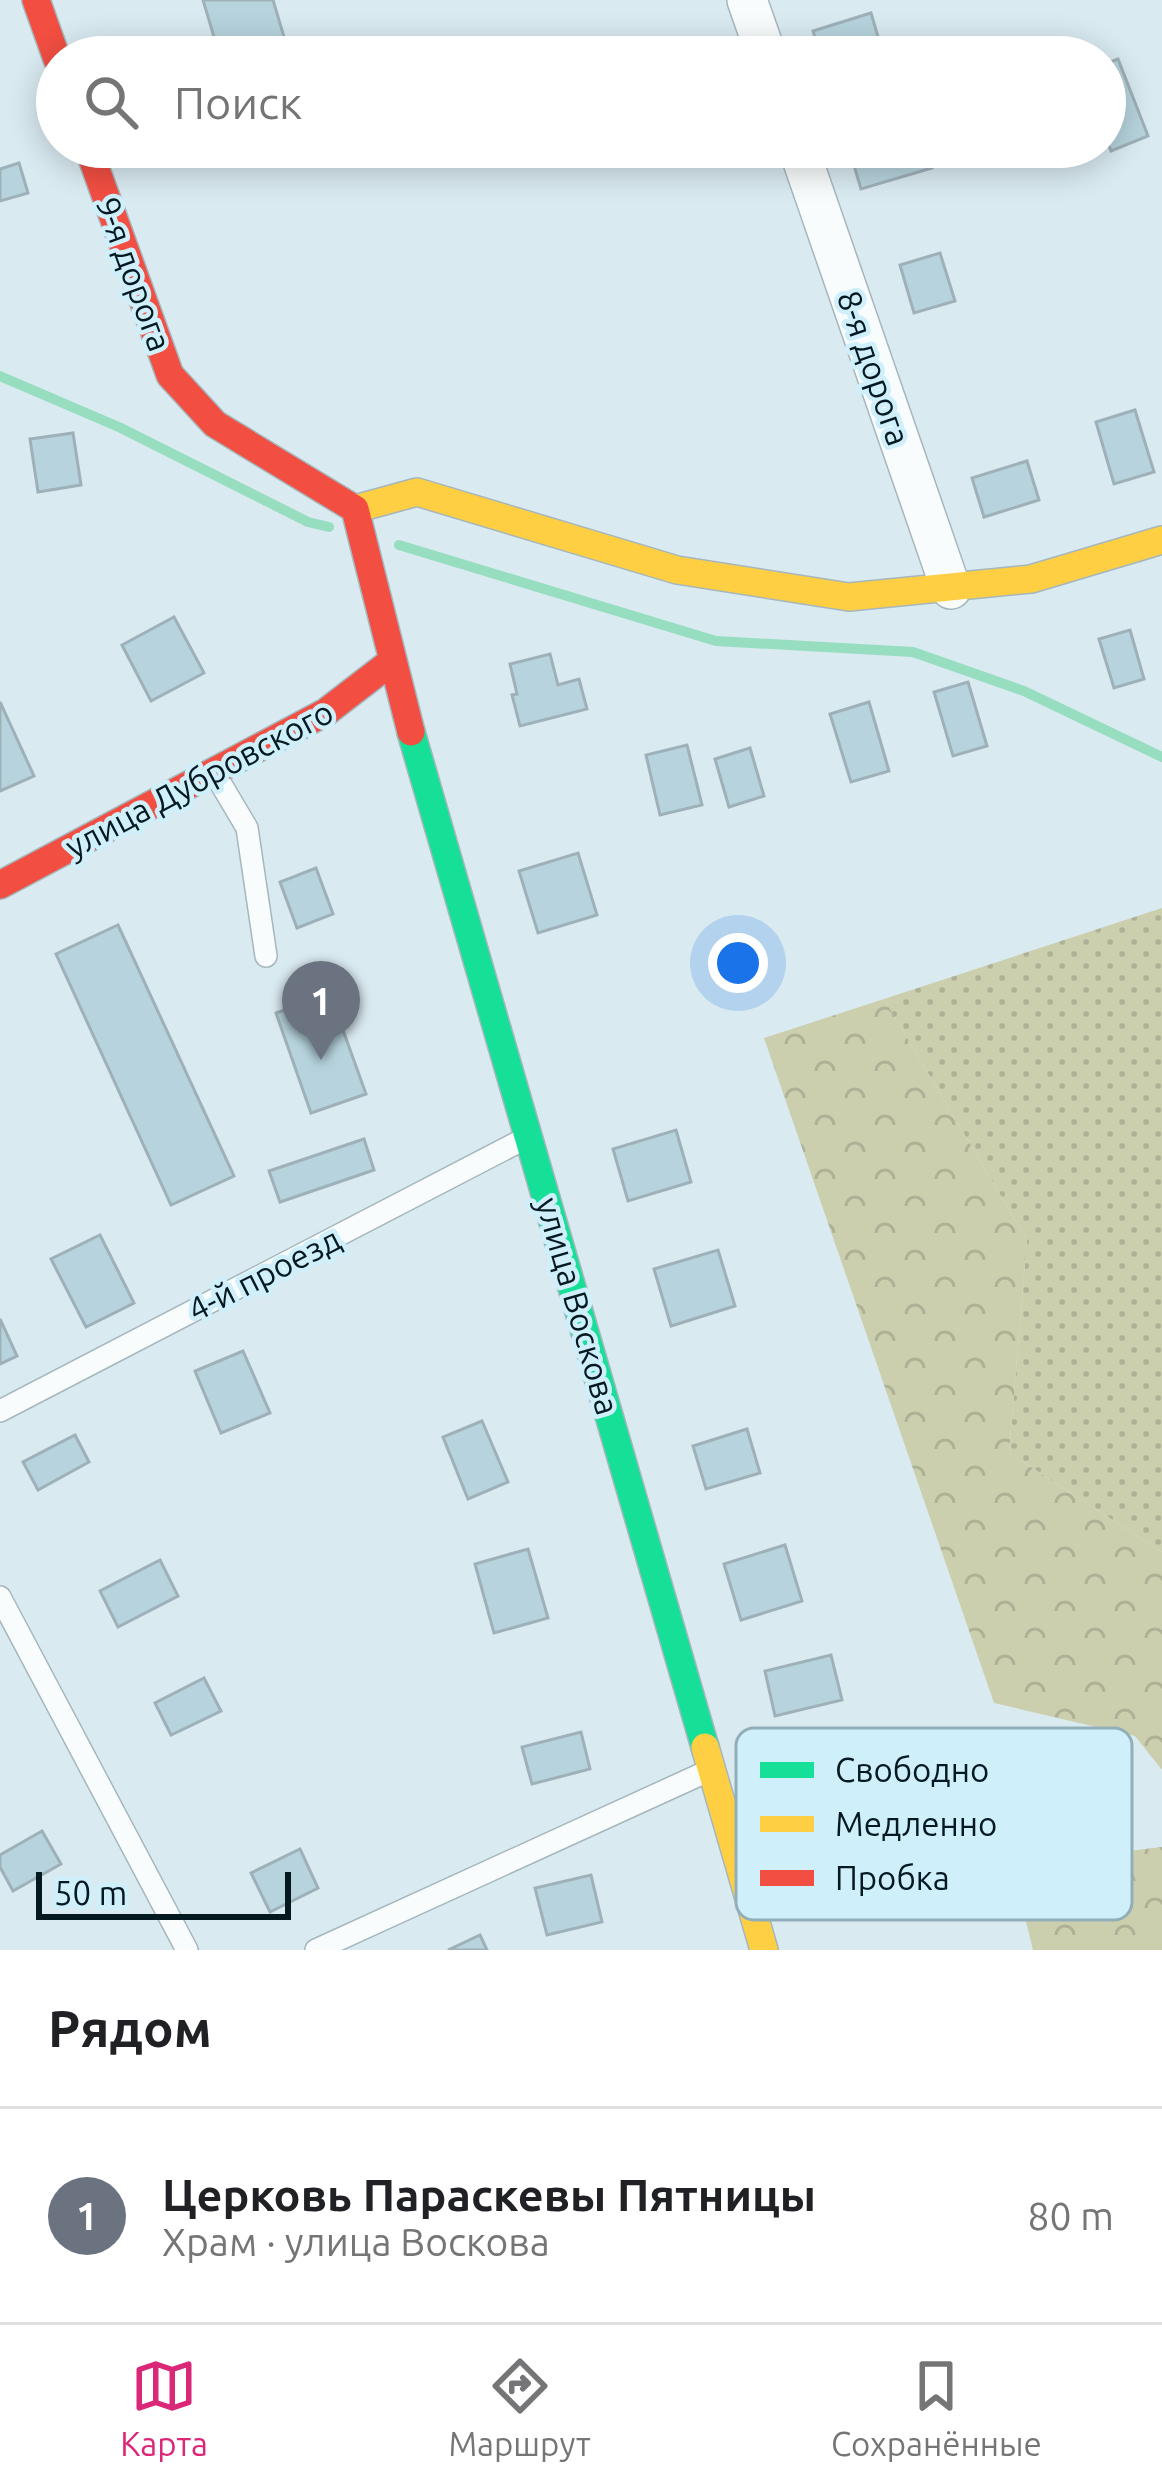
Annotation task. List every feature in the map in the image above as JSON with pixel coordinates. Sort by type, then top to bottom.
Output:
[{"type":"street","points":[[36,0],[49,36]]},
{"type":"street","points":[[747,0],[760,36]]},
{"type":"street","name":"9-я дорога","points":[[96,168],[170,375],[215,424],[355,509]]},
{"type":"street","name":"8-я дорога","points":[[805,168],[950,589]]},
{"type":"street","points":[[391,662],[355,509],[417,492],[677,570],[849,597],[1030,579],[1162,540]]},
{"type":"street","name":"улица Дубровского","points":[[0,885],[326,712],[391,662]]},
{"type":"street","name":"улица Воскова","points":[[391,662],[736,1848]]},
{"type":"street","name":"улица Воскова","points":[[756,1920],[764,1950]]},
{"type":"lane","points":[[215,773],[247,828],[266,956]]},
{"type":"lane","name":"4-й проезд","points":[[0,1412],[528,1137]]},
{"type":"lane","points":[[0,1597],[187,1950]]},
{"type":"lane","points":[[316,1950],[714,1768]]},
{"type":"green space","points":[[1162,908],[1162,1552],[1009,1453],[1027,1240],[884,999]]},
{"type":"green space","points":[[884,999],[1027,1240],[1009,1453],[1162,1552],[1162,1770],[1132,1735],[1132,1728],[1101,1728],[994,1703],[764,1038]]},
{"type":"green space","points":[[1162,1847],[1162,1950],[1033,1950],[1026,1920],[1132,1920],[1132,1851]]},
{"type":"building","points":[[203,0],[273,0],[284,36],[214,36]]},
{"type":"building","points":[[871,13],[878,36],[815,36],[813,31]]},
{"type":"building","points":[[1126,80],[1148,136],[1126,145]]},
{"type":"building","points":[[19,163],[28,193],[0,201],[0,169]]},
{"type":"building","points":[[855,168],[932,168],[861,189]]},
{"type":"building","points":[[940,253],[955,301],[914,313],[900,265]]},
{"type":"building","points":[[1135,410],[1154,472],[1114,484],[1096,422]]},
{"type":"building","points":[[73,433],[81,485],[38,492],[30,439]]},
{"type":"building","points":[[1027,461],[1039,500],[984,517],[972,478]]},
{"type":"building","points":[[174,617],[204,673],[151,701],[122,645]]},
{"type":"building","points":[[1130,630],[1144,679],[1114,688],[1099,639]]},
{"type":"building","points":[[550,654],[558,685],[579,679],[587,709],[520,726],[510,664]]},
{"type":"building","points":[[968,682],[987,746],[953,756],[934,692]]},
{"type":"building","points":[[0,702],[34,776],[0,791]]},
{"type":"building","points":[[869,702],[889,771],[851,782],[830,714]]},
{"type":"building","points":[[687,745],[702,805],[660,815],[646,755]]},
{"type":"building","points":[[750,748],[764,796],[729,807],[715,759]]},
{"type":"building","points":[[578,853],[597,915],[538,933],[519,871]]},
{"type":"building","points":[[316,868],[333,914],[297,928],[280,882]]},
{"type":"building","points":[[118,925],[234,1176],[171,1205],[56,954]]},
{"type":"building","points":[[330,994],[366,1094],[311,1113],[276,1013]]},
{"type":"building","points":[[676,1130],[691,1182],[628,1201],[613,1149]]},
{"type":"building","points":[[364,1139],[374,1170],[280,1202],[269,1171]]},
{"type":"building","points":[[100,1235],[134,1303],[86,1327],[51,1259]]},
{"type":"building","points":[[718,1250],[735,1306],[671,1326],[654,1269]]},
{"type":"building","points":[[0,1319],[17,1356],[0,1364]]},
{"type":"building","points":[[243,1351],[270,1413],[221,1433],[195,1371]]},
{"type":"building","points":[[482,1421],[508,1482],[468,1499],[443,1437]]},
{"type":"building","points":[[747,1429],[760,1473],[706,1489],[693,1446]]},
{"type":"building","points":[[75,1435],[89,1462],[38,1490],[23,1462]]},
{"type":"building","points":[[785,1545],[802,1601],[741,1620],[724,1564]]},
{"type":"building","points":[[528,1549],[548,1618],[494,1633],[475,1564]]},
{"type":"building","points":[[160,1560],[178,1596],[118,1627],[100,1591]]},
{"type":"building","points":[[831,1655],[842,1700],[775,1716],[765,1671]]},
{"type":"building","points":[[204,1678],[221,1711],[171,1735],[155,1703]]},
{"type":"building","points":[[581,1732],[590,1769],[532,1784],[522,1747]]},
{"type":"building","points":[[42,1831],[61,1864],[13,1891],[0,1867],[0,1855]]},
{"type":"building","points":[[300,1849],[318,1888],[270,1912],[251,1873]]},
{"type":"building","points":[[591,1875],[602,1922],[547,1935],[535,1888]]},
{"type":"building","points":[[480,1935],[487,1950],[448,1950]]},
{"type":"waterway","points":[[0,376],[121,428],[308,522],[329,527]]},
{"type":"waterway","points":[[399,545],[716,641],[913,652],[1024,691],[1162,757]]},
{"type":"traffic: fast","points":[[411,732],[705,1747]]},
{"type":"traffic: slow","points":[[355,509],[417,492],[677,570],[849,597],[1031,579],[1162,540]]},
{"type":"traffic: slow","points":[[705,1747],[736,1854]]},
{"type":"traffic: slow","points":[[755,1920],[764,1950]]},
{"type":"traffic: jam","points":[[36,0],[49,36]]},
{"type":"traffic: jam","points":[[96,168],[170,375],[215,424],[355,509],[411,732]]},
{"type":"traffic: jam","points":[[0,885],[326,712],[391,662]]},
{"type":"place","name":"Церковь Параскевы Пятницы","points":[[321,1060]]}]
